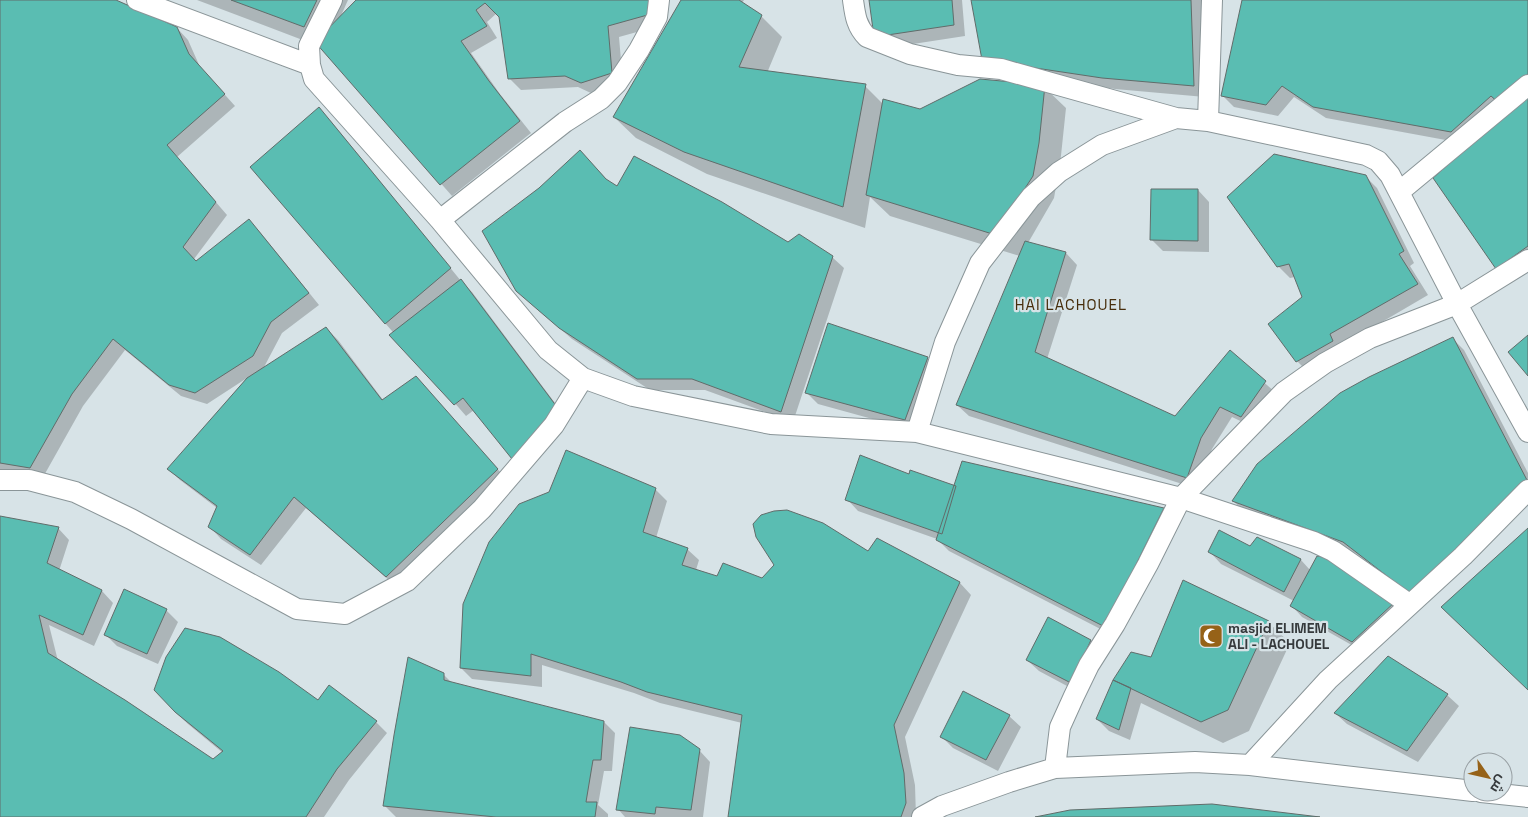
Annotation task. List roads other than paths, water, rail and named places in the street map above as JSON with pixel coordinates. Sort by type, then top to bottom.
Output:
[{"type":"street","points":[[138,0],[310,66]]},
{"type":"street","points":[[332,0],[309,46],[310,66],[314,79],[440,220],[548,350],[582,378],[633,396],[771,424],[917,432],[1181,498],[1333,551],[1409,604]]},
{"type":"street","points":[[440,220],[565,122],[601,99],[612,88],[639,50],[657,17],[660,0]]},
{"type":"street","points":[[853,0],[855,19],[867,37],[910,54],[958,65],[1001,69],[1176,118],[1208,120],[1366,155],[1378,161],[1390,175],[1457,304],[1528,432]]},
{"type":"street","points":[[1208,120],[1212,0]]},
{"type":"street","points":[[1399,192],[1528,85]]},
{"type":"street","points":[[917,432],[945,342],[980,263],[1031,197],[1059,172],[1102,145],[1176,118]]},
{"type":"street","points":[[1055,768],[1060,727],[1074,696],[1148,564],[1181,498],[1284,392],[1325,363],[1370,338],[1457,304],[1528,260]]},
{"type":"street","points":[[0,480],[29,480],[75,492],[131,519],[297,609],[345,614],[407,581],[482,509],[554,424],[582,378]]},
{"type":"street","points":[[1250,765],[1328,680],[1463,556],[1528,490]]},
{"type":"street","points":[[922,817],[942,806],[1055,768],[1195,762],[1250,765],[1463,790]]},
{"type":"street","points":[[1513,795],[1528,797]]},
{"type":"place","name":"masjid ELIMEM ALI - LACHOUEL","points":[[1211,636]]},
{"type":"district","name":"HAI LACHOUEL","points":[[1071,304]]}]
